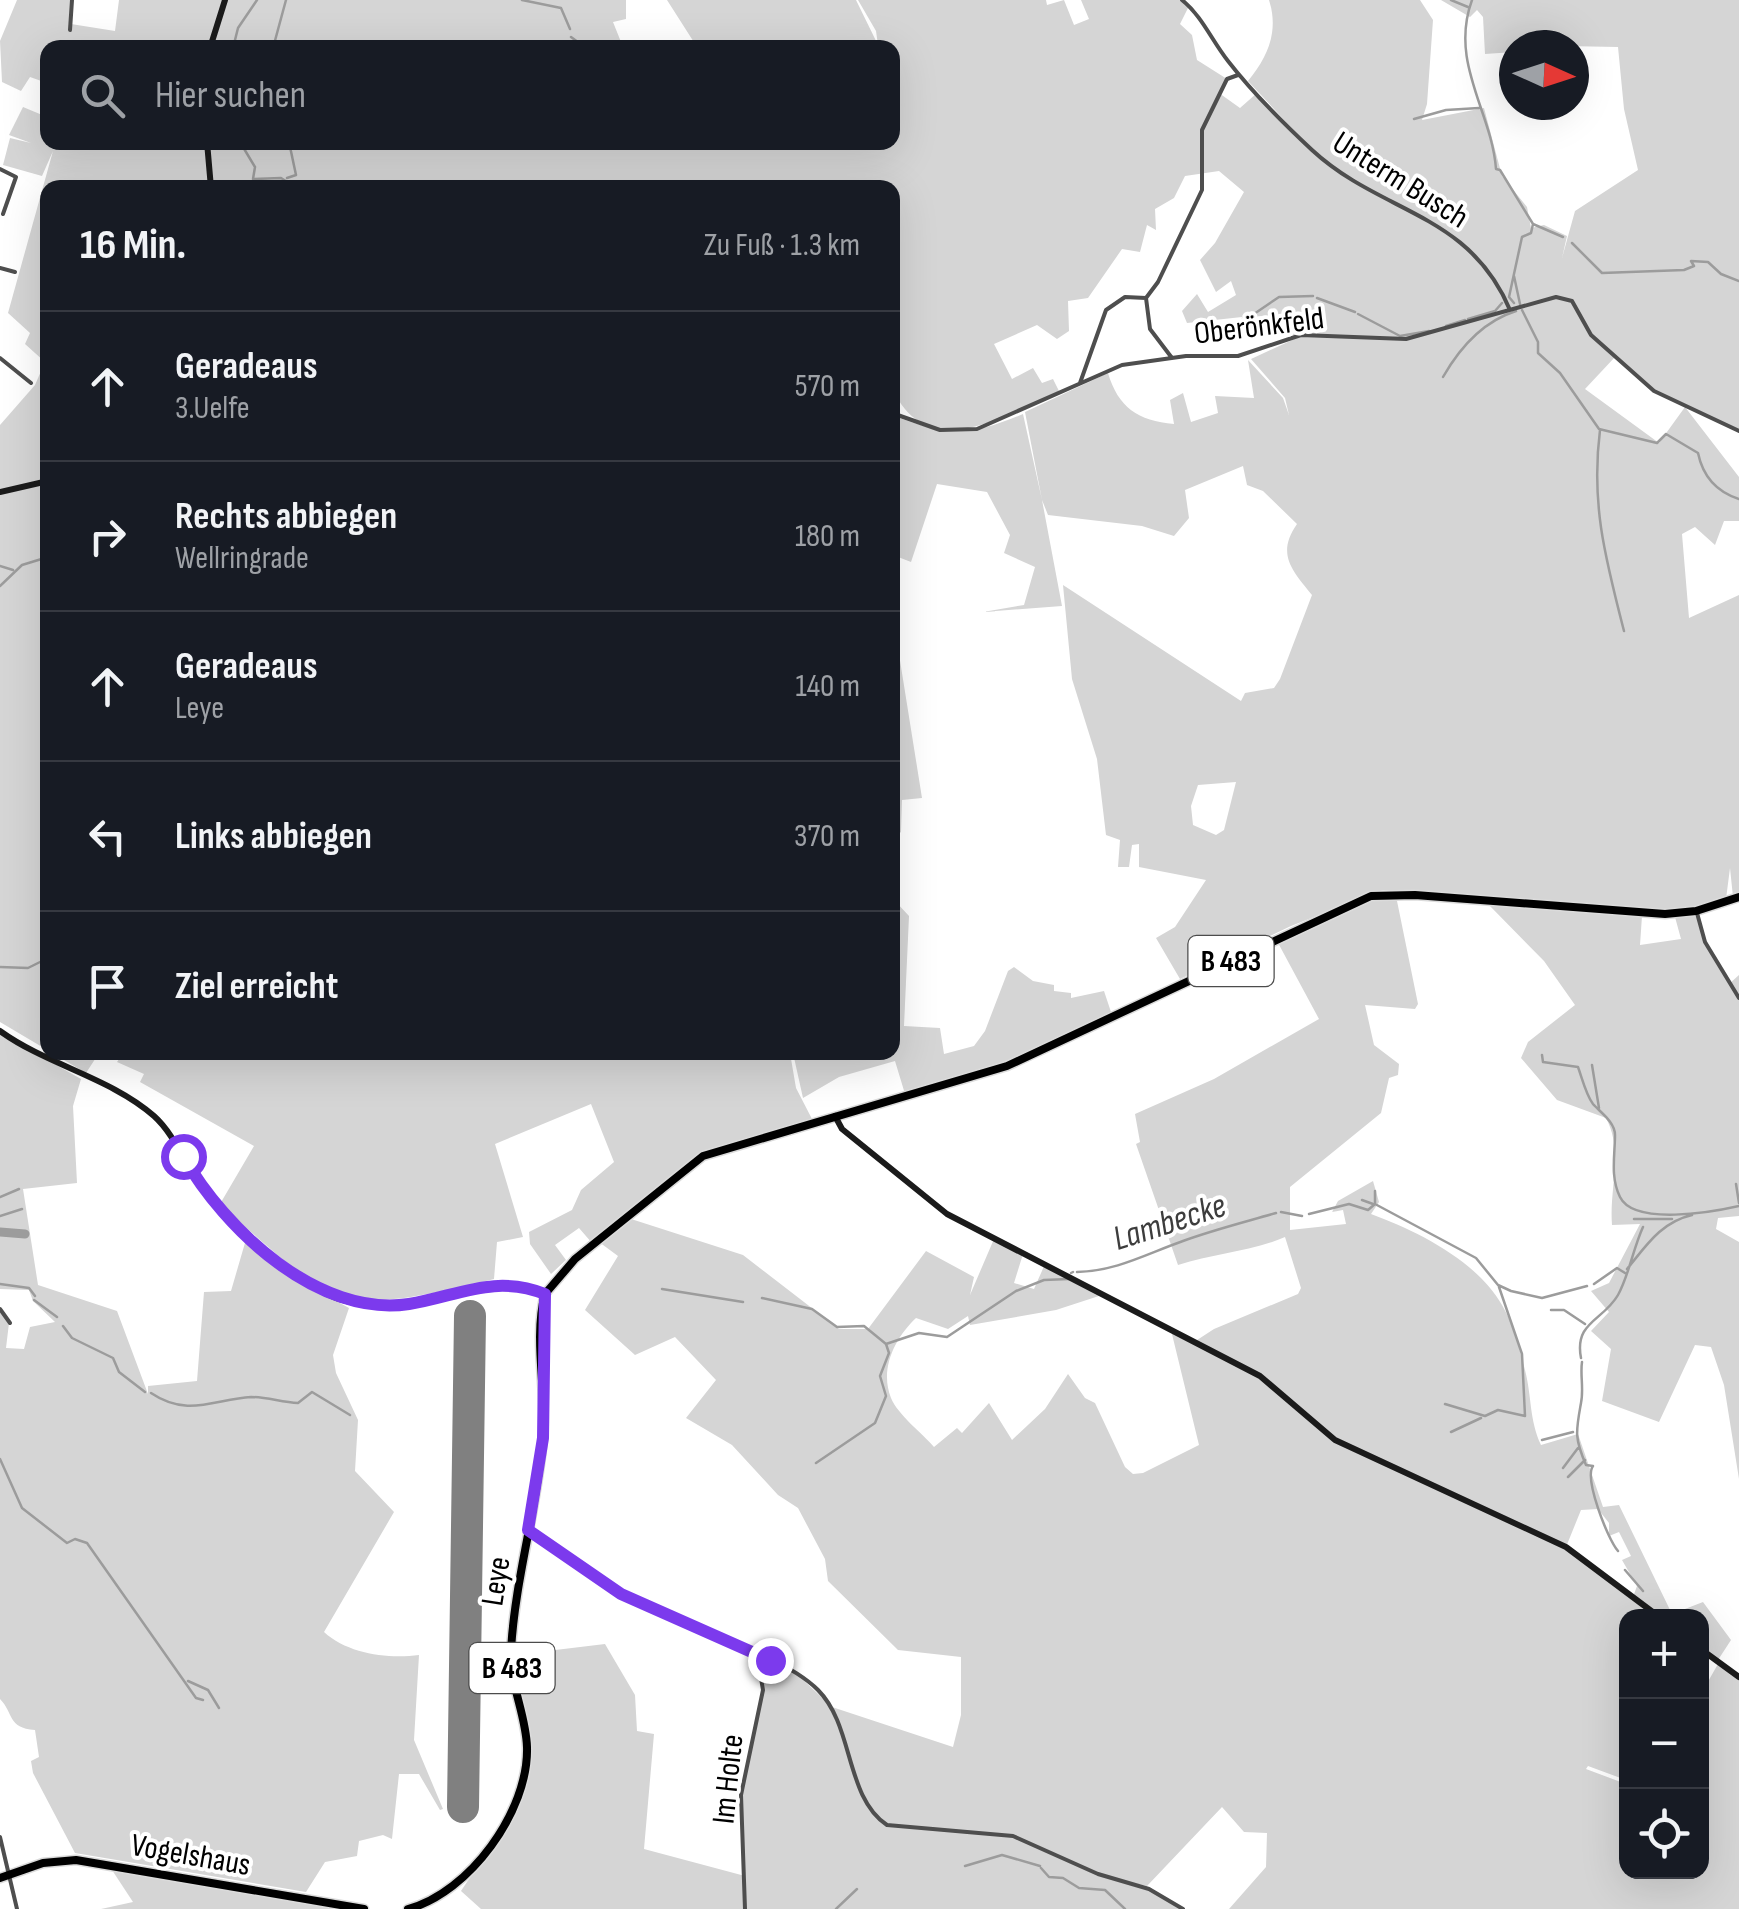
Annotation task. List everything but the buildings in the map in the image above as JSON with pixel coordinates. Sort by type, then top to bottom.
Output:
[{"type":"main road","name":"B 483","points":[[545,1294],[553,1280],[595,1242],[702,1156],[1007,1066],[1371,896],[1415,894],[1675,914],[1696,912],[1739,897]]},
{"type":"main road","name":"Leye","points":[[408,1909],[438,1898],[462,1883],[486,1852],[514,1802],[525,1772],[527,1743],[511,1648],[544,1426],[545,1294]]},
{"type":"main road","name":"Vogelshaus","points":[[0,1878],[44,1862],[76,1860],[364,1909]]},
{"type":"street","points":[[70,30],[72,0]]},
{"type":"street","points":[[212,40],[225,0]]},
{"type":"street","name":"Unterm Busch","points":[[1182,0],[1240,75],[1342,175],[1446,231],[1496,276],[1510,310]]},
{"type":"street","points":[[1172,358],[1150,328],[1148,296],[1202,190],[1205,174],[1201,141],[1208,114],[1227,79],[1240,75]]},
{"type":"street","points":[[208,150],[211,180]]},
{"type":"street","points":[[0,169],[16,177],[3,214]]},
{"type":"street","points":[[0,268],[15,272]]},
{"type":"street","name":"Oberönkfeld","points":[[1080,383],[1106,310],[1122,298],[1148,296]]},
{"type":"street","name":"Oberönkfeld","points":[[900,416],[940,430],[988,426],[1122,365],[1245,355],[1301,336],[1406,339],[1561,297],[1572,300],[1591,335],[1654,392],[1739,432]]},
{"type":"street","points":[[0,358],[31,384]]},
{"type":"street","points":[[0,492],[40,483]]},
{"type":"street","points":[[1696,912],[1706,942],[1739,998]]},
{"type":"street","points":[[0,1030],[40,1056]]},
{"type":"street","points":[[47,1060],[152,1114],[217,1207],[321,1292],[355,1304],[382,1306],[416,1303],[484,1284],[545,1294]]},
{"type":"street","points":[[834,1116],[842,1130],[947,1214],[1260,1376],[1335,1440],[1571,1550],[1649,1609]]},
{"type":"street","points":[[0,1308],[10,1323]]},
{"type":"street","points":[[528,1530],[621,1594],[798,1674],[821,1693],[838,1722],[869,1806],[887,1826],[1013,1836],[1098,1874],[1150,1889],[1183,1909]]},
{"type":"street","name":"Im Holte","points":[[746,1909],[740,1795],[763,1690],[757,1655]]},
{"type":"street","points":[[1709,1655],[1739,1677]]},
{"type":"street","points":[[0,1837],[17,1909]]},
{"type":"shaded area","points":[[17,0],[72,0],[71,24],[115,31],[119,0],[223,0],[211,40],[40,40],[40,81],[30,77],[21,91],[2,82],[0,41]]},
{"type":"shaded area","points":[[227,0],[626,0],[626,19],[613,22],[620,40],[215,40]]},
{"type":"shaded area","points":[[667,0],[856,0],[876,40],[693,40]]},
{"type":"shaded area","points":[[858,0],[1046,0],[1047,5],[1064,0],[1074,25],[1089,19],[1081,0],[1182,0],[1189,6],[1180,24],[1192,35],[1197,60],[1227,79],[1219,93],[1240,108],[1257,93],[1287,123],[1248,81],[1270,43],[1273,22],[1269,0],[1420,0],[1433,20],[1427,104],[1422,120],[1484,108],[1502,176],[1527,207],[1531,228],[1544,225],[1567,236],[1562,258],[1575,211],[1638,170],[1624,109],[1618,47],[1589,46],[1589,30],[1499,30],[1499,53],[1485,54],[1483,17],[1477,10],[1470,17],[1441,0],[1739,0],[1739,431],[1654,391],[1615,357],[1585,389],[1659,443],[1685,407],[1739,477],[1739,521],[1724,521],[1715,545],[1695,527],[1682,534],[1689,618],[1739,595],[1739,894],[1733,897],[1730,868],[1726,899],[1696,908],[1649,910],[1383,890],[1291,926],[1180,979],[1156,938],[1175,927],[1206,880],[1139,867],[1139,844],[1132,845],[1129,867],[1118,867],[1120,840],[1106,835],[1097,759],[1072,679],[1063,585],[1241,701],[1245,693],[1274,688],[1312,595],[1293,569],[1287,553],[1297,524],[1263,491],[1247,485],[1243,466],[1185,490],[1189,518],[1174,536],[1142,526],[1048,515],[1025,412],[1108,373],[1124,403],[1150,420],[1174,424],[1170,400],[1183,393],[1191,422],[1218,413],[1215,396],[1254,398],[1248,360],[1283,398],[1289,415],[1285,398],[1251,359],[1301,336],[1238,332],[1242,317],[1187,323],[1182,311],[1197,294],[1208,312],[1236,295],[1231,281],[1216,292],[1200,260],[1215,243],[1244,192],[1219,171],[1185,176],[1174,198],[1155,209],[1156,230],[1147,225],[1140,252],[1122,249],[1088,298],[1068,301],[1069,331],[1057,339],[1037,325],[994,344],[1012,379],[1033,368],[1042,383],[1053,379],[1059,391],[969,428],[947,430],[926,425],[908,413],[900,401],[900,180],[212,180],[210,150],[900,150],[900,40],[877,40]],"holes":[[[1236,782],[1224,830],[1216,835],[1193,825],[1191,806],[1198,785]]]},
{"type":"shaded area","points":[[23,107],[40,114],[40,150],[207,150],[209,180],[45,180],[53,151],[42,176],[3,165],[10,138],[31,143],[9,135]]},
{"type":"shaded area","points":[[40,198],[40,358],[25,344],[30,333],[8,313]]},
{"type":"shaded area","points":[[40,374],[40,481],[0,490],[0,425],[35,385]]},
{"type":"shaded area","points":[[1023,414],[1062,606],[983,612],[1024,605],[1035,567],[1004,553],[1010,535],[987,492],[937,484],[911,562],[900,558],[900,418],[943,430],[987,427]]},
{"type":"shaded area","points":[[40,484],[40,1045],[0,1022],[0,493]]},
{"type":"shaded area","points":[[900,660],[922,798],[902,800],[901,832]]},
{"type":"shaded area","points":[[1396,896],[1418,1004],[1415,1009],[1365,1005],[1374,1045],[1399,1064],[1398,1075],[1389,1078],[1381,1113],[1290,1187],[1290,1230],[1346,1224],[1343,1210],[1332,1212],[1338,1201],[1373,1181],[1379,1202],[1371,1214],[1444,1249],[1477,1274],[1502,1305],[1525,1370],[1541,1445],[1578,1434],[1603,1507],[1619,1505],[1670,1609],[1649,1609],[1633,1597],[1637,1586],[1622,1560],[1631,1556],[1619,1532],[1609,1536],[1609,1523],[1598,1509],[1581,1510],[1566,1547],[1643,1609],[1619,1609],[1619,1777],[1588,1766],[1586,1769],[1619,1781],[1619,1879],[1709,1879],[1709,1680],[1718,1664],[1739,1679],[1739,1909],[1229,1909],[1266,1867],[1267,1833],[1244,1832],[1222,1807],[1147,1886],[1098,1875],[1149,1890],[1182,1909],[481,1909],[461,1891],[508,1820],[530,1760],[527,1718],[514,1655],[605,1644],[635,1695],[637,1731],[654,1734],[644,1849],[745,1876],[746,1891],[741,1796],[764,1687],[760,1657],[798,1675],[832,1707],[953,1747],[961,1715],[961,1657],[898,1650],[828,1581],[825,1559],[798,1508],[778,1495],[732,1445],[686,1418],[716,1380],[675,1337],[635,1355],[585,1310],[618,1256],[599,1242],[628,1218],[743,1255],[839,1329],[868,1329],[926,1251],[974,1277],[970,1295],[994,1239],[1023,1254],[1014,1283],[1034,1289],[1045,1264],[1102,1295],[1056,1310],[970,1325],[968,1316],[948,1329],[916,1318],[896,1344],[888,1365],[888,1387],[894,1404],[934,1447],[957,1428],[962,1433],[989,1403],[1012,1440],[1045,1409],[1068,1374],[1085,1398],[1095,1403],[1125,1467],[1133,1474],[1143,1473],[1199,1445],[1171,1330],[1194,1342],[1214,1329],[1298,1294],[1301,1288],[1285,1237],[1178,1265],[1136,1144],[1140,1142],[1135,1114],[1214,1079],[1319,1019],[1277,941],[1371,899]]},
{"type":"shaded area","points":[[1488,904],[1642,916],[1640,945],[1681,939],[1675,917],[1696,913],[1704,942],[1729,984],[1739,975],[1739,1216],[1718,1218],[1716,1229],[1739,1242],[1739,1479],[1724,1385],[1711,1347],[1695,1345],[1659,1422],[1602,1401],[1611,1349],[1591,1331],[1609,1312],[1591,1291],[1609,1283],[1640,1224],[1612,1225],[1615,1157],[1606,1118],[1557,1100],[1521,1058],[1528,1042],[1575,1005],[1544,961]]},
{"type":"shaded area","points":[[900,906],[909,916],[904,1026],[940,1028],[944,1054],[974,1046],[985,1031],[1008,971],[1014,967],[1033,981],[1054,985],[1054,991],[1071,993],[1071,998],[1104,991],[1111,1012],[1026,1055],[905,1094],[895,1061],[839,1077],[803,1098],[795,1060],[900,1060]]},
{"type":"shaded area","points":[[0,1033],[40,1056],[40,1060],[48,1060],[81,1079],[73,1106],[77,1183],[23,1189],[38,1285],[117,1311],[148,1394],[148,1386],[197,1381],[204,1292],[231,1291],[247,1236],[300,1281],[349,1308],[333,1355],[336,1373],[358,1420],[355,1471],[394,1512],[324,1632],[369,1653],[419,1655],[414,1740],[443,1809],[440,1810],[419,1774],[399,1774],[392,1839],[383,1835],[359,1841],[357,1856],[325,1862],[306,1892],[75,1853],[33,1773],[31,1761],[39,1757],[35,1730],[15,1723],[0,1699],[0,1310],[9,1323],[6,1348],[24,1349],[30,1327],[55,1322],[33,1301],[29,1290],[0,1289]]},
{"type":"shaded area","points":[[64,1060],[94,1060],[86,1073]]},
{"type":"shaded area","points":[[791,1060],[796,1088],[812,1119],[716,1149],[592,1243],[579,1228],[555,1245],[566,1260],[551,1274],[530,1244],[529,1232],[572,1210],[581,1190],[614,1162],[591,1104],[495,1144],[523,1237],[497,1242],[494,1279],[402,1298],[370,1300],[343,1295],[317,1284],[220,1204],[254,1146],[140,1082],[144,1074],[117,1062]]},
{"type":"shaded area","points":[[1703,1602],[1708,1609],[1685,1609]]},
{"type":"shaded area","points":[[1709,1610],[1731,1640],[1718,1660],[1709,1654]]},
{"type":"shaded area","points":[[112,1870],[344,1907],[101,1909],[133,1902]]},
{"type":"waterway","points":[[235,40],[238,28],[257,0]]},
{"type":"waterway","points":[[275,40],[286,0]]},
{"type":"waterway","points":[[522,0],[561,8],[570,29]]},
{"type":"waterway","points":[[1451,0],[1468,7]]},
{"type":"waterway","points":[[1472,0],[1465,45],[1496,169],[1533,224],[1531,233],[1522,237],[1509,297],[1514,303]]},
{"type":"waterway","points":[[571,37],[575,40]]},
{"type":"waterway","points":[[1414,119],[1446,110],[1479,108]]},
{"type":"waterway","points":[[245,150],[255,167],[253,179],[284,180]]},
{"type":"waterway","points":[[287,178],[296,175],[291,150]]},
{"type":"waterway","points":[[1533,224],[1563,237]]},
{"type":"waterway","points":[[1572,243],[1602,273],[1684,270],[1694,266],[1691,261],[1708,262],[1721,274],[1739,281]]},
{"type":"waterway","points":[[1514,276],[1520,304]]},
{"type":"waterway","points":[[1251,316],[1279,297],[1313,296]]},
{"type":"waterway","points":[[1317,298],[1355,312]]},
{"type":"waterway","points":[[1468,319],[1495,311],[1502,303]]},
{"type":"waterway","points":[[1522,310],[1538,342],[1538,353],[1560,373],[1599,429],[1657,443],[1666,434],[1698,453],[1712,482],[1739,499]]},
{"type":"waterway","points":[[1443,377],[1472,338],[1492,322],[1516,311]]},
{"type":"waterway","points":[[1358,314],[1400,336],[1429,331]]},
{"type":"waterway","points":[[1446,326],[1465,320]]},
{"type":"waterway","points":[[1600,430],[1598,504],[1624,631]]},
{"type":"waterway","points":[[0,586],[22,565],[40,559]]},
{"type":"waterway","points":[[0,566],[13,570]]},
{"type":"waterway","points":[[0,967],[28,968],[40,962]]},
{"type":"waterway","points":[[1542,1055],[1543,1062],[1578,1067],[1591,1100],[1613,1126],[1615,1182],[1628,1206],[1675,1215],[1739,1206]]},
{"type":"waterway","points":[[1592,1065],[1599,1108]]},
{"type":"waterway","points":[[1736,1184],[1739,1203]]},
{"type":"waterway","points":[[0,1197],[19,1189]]},
{"type":"waterway","points":[[1375,1191],[1375,1204]]},
{"type":"waterway","points":[[1362,1200],[1373,1204]]},
{"type":"waterway","name":"Lambecke","points":[[1309,1214],[1349,1204],[1368,1210],[1375,1204],[1476,1258],[1498,1285],[1511,1291],[1542,1298],[1587,1286]]},
{"type":"waterway","points":[[0,1216],[22,1209]]},
{"type":"waterway","name":"Lambecke","points":[[1281,1212],[1302,1216]]},
{"type":"waterway","name":"Lambecke","points":[[1077,1272],[1118,1265],[1276,1213]]},
{"type":"waterway","points":[[1627,1269],[1663,1229],[1692,1215]]},
{"type":"waterway","points":[[1634,1219],[1672,1219]]},
{"type":"waterway","points":[[1581,1358],[1582,1337],[1618,1295],[1643,1227]]},
{"type":"waterway","points":[[0,1232],[25,1234]]},
{"type":"waterway","name":"Lambecke","points":[[1594,1284],[1617,1268],[1625,1273]]},
{"type":"waterway","name":"Lambecke","points":[[816,1463],[875,1423],[886,1396],[880,1376],[889,1353],[886,1344],[919,1333],[947,1337],[1016,1291],[1044,1280],[1069,1279]]},
{"type":"waterway","points":[[0,1284],[29,1288],[35,1296]]},
{"type":"waterway","points":[[1445,1404],[1485,1416],[1498,1410],[1525,1416],[1522,1354],[1499,1287]]},
{"type":"waterway","points":[[662,1289],[743,1302]]},
{"type":"waterway","points":[[762,1298],[812,1309],[837,1327],[864,1326],[886,1344]]},
{"type":"waterway","points":[[34,1300],[57,1317]]},
{"type":"waterway","points":[[1551,1310],[1564,1310],[1585,1324]]},
{"type":"waterway","points":[[63,1326],[72,1338],[113,1358],[119,1372],[145,1392]]},
{"type":"waterway","points":[[1582,1362],[1578,1440],[1586,1465],[1593,1466],[1594,1495],[1618,1551]]},
{"type":"waterway","points":[[151,1393],[189,1406],[251,1397],[298,1403],[312,1392],[350,1415]]},
{"type":"waterway","points":[[1451,1432],[1481,1418]]},
{"type":"waterway","points":[[1542,1440],[1573,1432]]},
{"type":"waterway","points":[[1563,1468],[1578,1448]]},
{"type":"waterway","points":[[0,1459],[22,1508],[67,1543],[75,1539],[87,1543],[196,1698],[203,1700]]},
{"type":"waterway","points":[[1568,1477],[1585,1460]]},
{"type":"waterway","points":[[1625,1570],[1643,1591]]},
{"type":"waterway","points":[[188,1681],[208,1690],[219,1708]]},
{"type":"waterway","points":[[965,1866],[1002,1855],[1040,1866]]},
{"type":"waterway","points":[[1041,1868],[1049,1877],[1063,1878],[1079,1888],[1105,1890],[1125,1909]]},
{"type":"waterway","points":[[836,1909],[857,1889]]},
{"type":"runway","points":[[463,1807],[470,1316]]},
{"type":"route","points":[[183,1156],[217,1207],[300,1278],[329,1296],[355,1304],[396,1306],[484,1284],[513,1285],[545,1294],[543,1438],[528,1530],[621,1594],[770,1660]]}]
